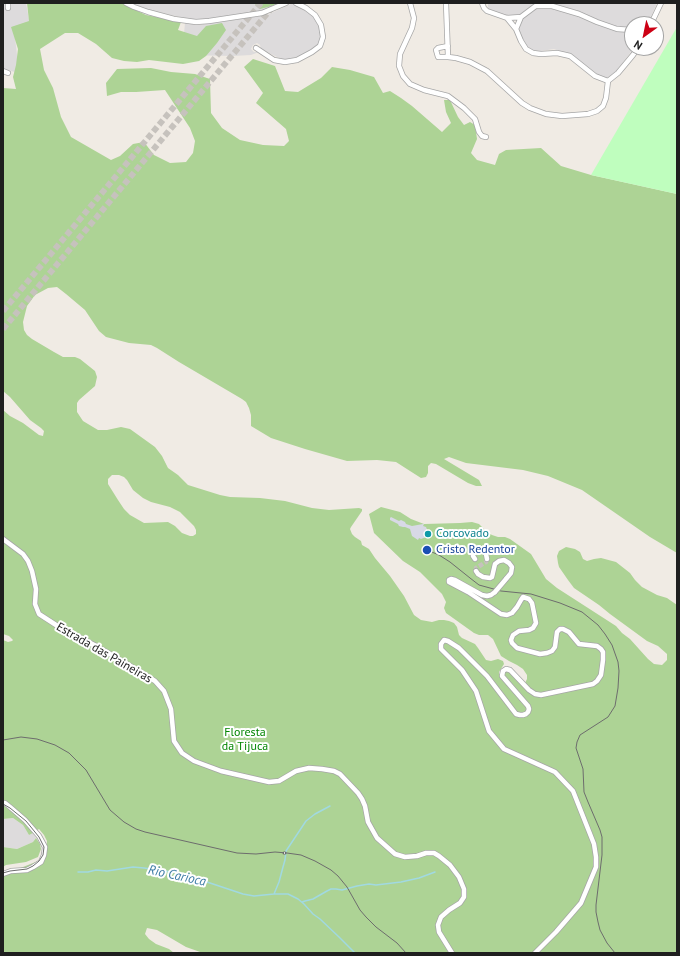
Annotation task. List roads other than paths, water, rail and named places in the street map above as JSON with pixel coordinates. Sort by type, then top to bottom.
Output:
[{"type":"street","points":[[126,3],[174,19],[196,22],[256,14],[286,3]]},
{"type":"street","points":[[256,48],[274,60],[285,62],[298,60],[320,46],[323,37],[321,25],[315,15],[296,3]]},
{"type":"street","points":[[410,3],[414,18],[412,28],[400,54],[399,66],[403,76],[410,84],[424,90],[448,96],[464,108],[475,119],[479,132],[482,136],[486,137]]},
{"type":"street","points":[[446,3],[448,58]]},
{"type":"street","points":[[482,3],[484,8],[487,10],[507,18],[521,17],[538,5],[551,4],[617,29],[624,29]]},
{"type":"street","points":[[655,16],[661,3]]},
{"type":"street","points":[[516,29],[521,17]]},
{"type":"street","points":[[507,18],[516,29],[526,49],[533,53],[541,54],[557,52],[570,56],[595,76],[608,81]]},
{"type":"street","points":[[448,46],[438,48],[436,50],[438,57],[456,58],[470,62],[487,71],[522,103],[530,108],[546,114],[588,114],[597,111],[603,106],[606,98],[608,81],[618,73],[632,56]]},
{"type":"street","points":[[3,71],[8,73]]},
{"type":"street","name":"Estrada das Paineiras","points":[[3,539],[23,554],[28,561],[36,589],[35,604],[39,614],[139,671],[155,681],[164,691],[171,709],[174,741],[182,753],[194,761],[221,771],[268,782],[279,781],[296,771],[309,768],[322,768],[334,771],[340,774],[358,793],[365,806],[368,822],[377,838],[395,854],[405,857],[434,853],[450,865],[459,877],[464,889],[464,897],[460,903],[441,917],[438,925],[440,932],[452,953]]},
{"type":"street","points":[[475,559],[473,553],[478,548],[483,550],[487,559]]},
{"type":"street","points":[[476,571],[483,577],[490,578],[492,577],[495,564],[504,560],[509,563],[512,568],[511,573],[495,592],[487,596],[455,580],[450,579],[449,582],[468,592],[501,614],[507,615],[512,613],[523,597],[532,603],[536,623],[533,628],[519,631],[513,635],[511,640],[517,648],[540,654],[552,651],[555,646],[557,632],[560,629],[563,629],[569,632],[579,644],[597,646],[603,652],[600,675],[593,684],[541,695],[534,694],[529,690],[510,670],[506,669],[503,671],[502,676],[528,706],[528,712],[520,715],[516,714],[487,676],[459,648],[448,640],[444,640],[441,644],[441,649],[462,670],[476,691],[489,731],[504,750],[555,772],[573,791],[594,844],[596,867],[581,903],[556,932],[535,953]]},
{"type":"street","points":[[3,874],[27,870],[41,862],[45,847],[39,836],[26,820],[4,803]]},
{"type":"waterway","points":[[274,894],[279,882],[286,851],[306,821],[330,806]]},
{"type":"waterway","name":"Rio Carioca","points":[[78,872],[96,870],[107,871],[133,867],[144,868],[172,872],[192,877],[243,894],[254,896],[288,894],[304,904],[355,953]]},
{"type":"waterway","points":[[302,902],[313,899],[331,889],[342,890],[369,884],[376,885],[401,882],[419,878],[435,872]]},
{"type":"tunnel","points":[[3,311],[261,3]]},
{"type":"tunnel","points":[[3,329],[276,3]]},
{"type":"tunnel","points":[[476,571],[476,568],[486,562],[487,559]]},
{"type":"tram line","points":[[427,550],[450,562],[479,585],[501,591],[531,594],[582,612],[598,625],[612,645],[618,662],[619,671],[615,706],[608,717],[580,735],[576,748],[583,769],[584,792],[602,837],[602,855],[596,912],[600,930],[607,943],[615,953]]},
{"type":"tram line","points":[[3,740],[21,737],[37,739],[55,745],[69,753],[86,770],[110,810],[124,822],[136,829],[237,853],[287,853],[301,855],[315,861],[331,870],[338,876],[347,887],[360,910],[366,917],[376,927],[397,943],[406,953]]},
{"type":"tram line","points":[[3,804],[26,821],[39,837],[44,847],[43,855],[33,866],[27,869],[3,873]]},
{"type":"place","name":"Corcovado","points":[[428,534]]},
{"type":"place","name":"Cristo Redentor","points":[[427,550]]},
{"type":"park label","name":"Floresta da Tijuca","points":[[245,740]]}]
